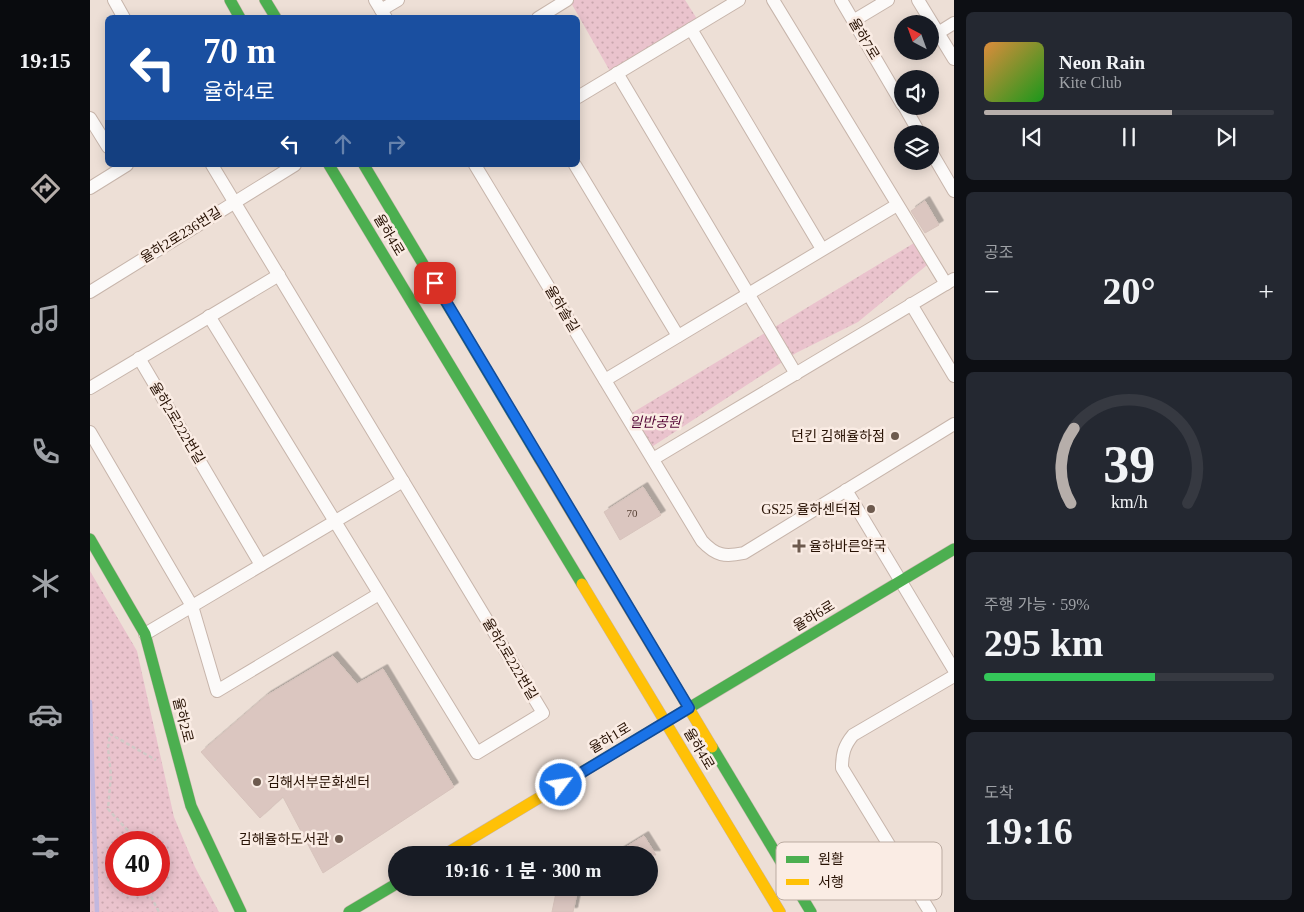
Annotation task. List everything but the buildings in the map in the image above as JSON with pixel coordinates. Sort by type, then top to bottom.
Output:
[{"type":"main road","points":[[230,0],[238,15]]},
{"type":"main road","points":[[265,0],[274,15]]},
{"type":"main road","name":"율하4로","points":[[331,167],[780,912]]},
{"type":"main road","name":"율하4로","points":[[365,167],[776,853]]},
{"type":"main road","name":"율하2로","points":[[90,539],[144,634],[191,806],[241,912]]},
{"type":"main road","name":"율하6로","points":[[689,708],[954,549]]},
{"type":"main road","name":"율하1로","points":[[459,846],[689,708]]},
{"type":"main road","points":[[349,912],[388,889]]},
{"type":"main road","name":"율하4로","points":[[804,900],[811,912]]},
{"type":"street","points":[[114,0],[122,15]]},
{"type":"street","points":[[381,9],[398,0]]},
{"type":"street","points":[[543,15],[567,0]]},
{"type":"street","points":[[580,95],[739,0]]},
{"type":"street","points":[[653,459],[950,281],[897,205],[773,0]]},
{"type":"street","name":"율하7로","points":[[841,0],[894,90]]},
{"type":"street","points":[[853,21],[888,0]]},
{"type":"street","points":[[918,0],[927,15]]},
{"type":"street","points":[[939,31],[954,23]]},
{"type":"street","points":[[691,29],[822,249]]},
{"type":"street","points":[[939,34],[954,59]]},
{"type":"street","points":[[617,73],[796,374]]},
{"type":"street","points":[[90,118],[105,142]]},
{"type":"street","points":[[939,165],[954,191]]},
{"type":"street","points":[[90,188],[121,167]]},
{"type":"street","name":"율하2로236번길","points":[[90,292],[235,202],[213,167]]},
{"type":"street","points":[[235,202],[292,167]]},
{"type":"street","name":"율하솔길","points":[[476,167],[702,541],[716,554],[725,556],[744,553],[954,424]]},
{"type":"street","points":[[576,167],[678,336]]},
{"type":"street","name":"율하2로222번길","points":[[210,316],[477,753],[543,713],[235,202]]},
{"type":"street","points":[[605,380],[897,205]]},
{"type":"street","points":[[90,388],[279,275]]},
{"type":"street","points":[[911,304],[954,376]]},
{"type":"street","name":"율하2로222번길","points":[[139,358],[261,565]]},
{"type":"street","points":[[90,432],[192,606],[217,691],[379,594]]},
{"type":"street","points":[[144,634],[403,481]]},
{"type":"street","points":[[846,490],[954,670]]},
{"type":"street","points":[[887,842],[842,768],[842,755],[845,744],[853,734],[954,676]]},
{"type":"street","points":[[923,900],[930,912]]},
{"type":"path","points":[[128,831],[108,809],[111,775],[108,748],[110,734],[156,760]]},
{"type":"path","points":[[151,896],[159,912]]},
{"type":"green space","points":[[685,0],[699,22],[611,73],[580,19],[580,15],[578,15],[570,1]]},
{"type":"green space","name":"일반공원","points":[[919,240],[932,261],[858,322],[796,353],[647,450],[627,416]]},
{"type":"green space","points":[[90,571],[137,651],[174,817],[195,867],[219,912],[90,912]]},
{"type":"waterway","points":[[90,702],[97,912]]},
{"type":"traffic: fast","points":[[230,0],[238,15]]},
{"type":"traffic: fast","points":[[265,0],[274,15]]},
{"type":"traffic: fast","points":[[330,167],[582,584]]},
{"type":"traffic: fast","points":[[365,167],[540,460]]},
{"type":"traffic: fast","points":[[90,539],[145,634],[191,806],[241,912]]},
{"type":"traffic: fast","points":[[582,772],[954,549]]},
{"type":"traffic: fast","points":[[712,747],[776,854]]},
{"type":"traffic: fast","points":[[349,912],[388,889]]},
{"type":"traffic: fast","points":[[804,900],[811,912]]},
{"type":"traffic: slow","points":[[540,460],[712,747]]},
{"type":"traffic: slow","points":[[582,584],[780,912]]},
{"type":"traffic: slow","points":[[459,846],[582,772]]},
{"type":"place","name":"던킨 김해율하점","points":[[895,436]]},
{"type":"place","name":"GS25 율하센터점","points":[[871,509]]},
{"type":"place","name":"율하바른약국","points":[[799,546]]},
{"type":"place","name":"김해서부문화센터","points":[[257,782]]},
{"type":"place","name":"김해율하도서관","points":[[339,839]]},
{"type":"route","points":[[435,283],[689,708],[561,785]]}]
